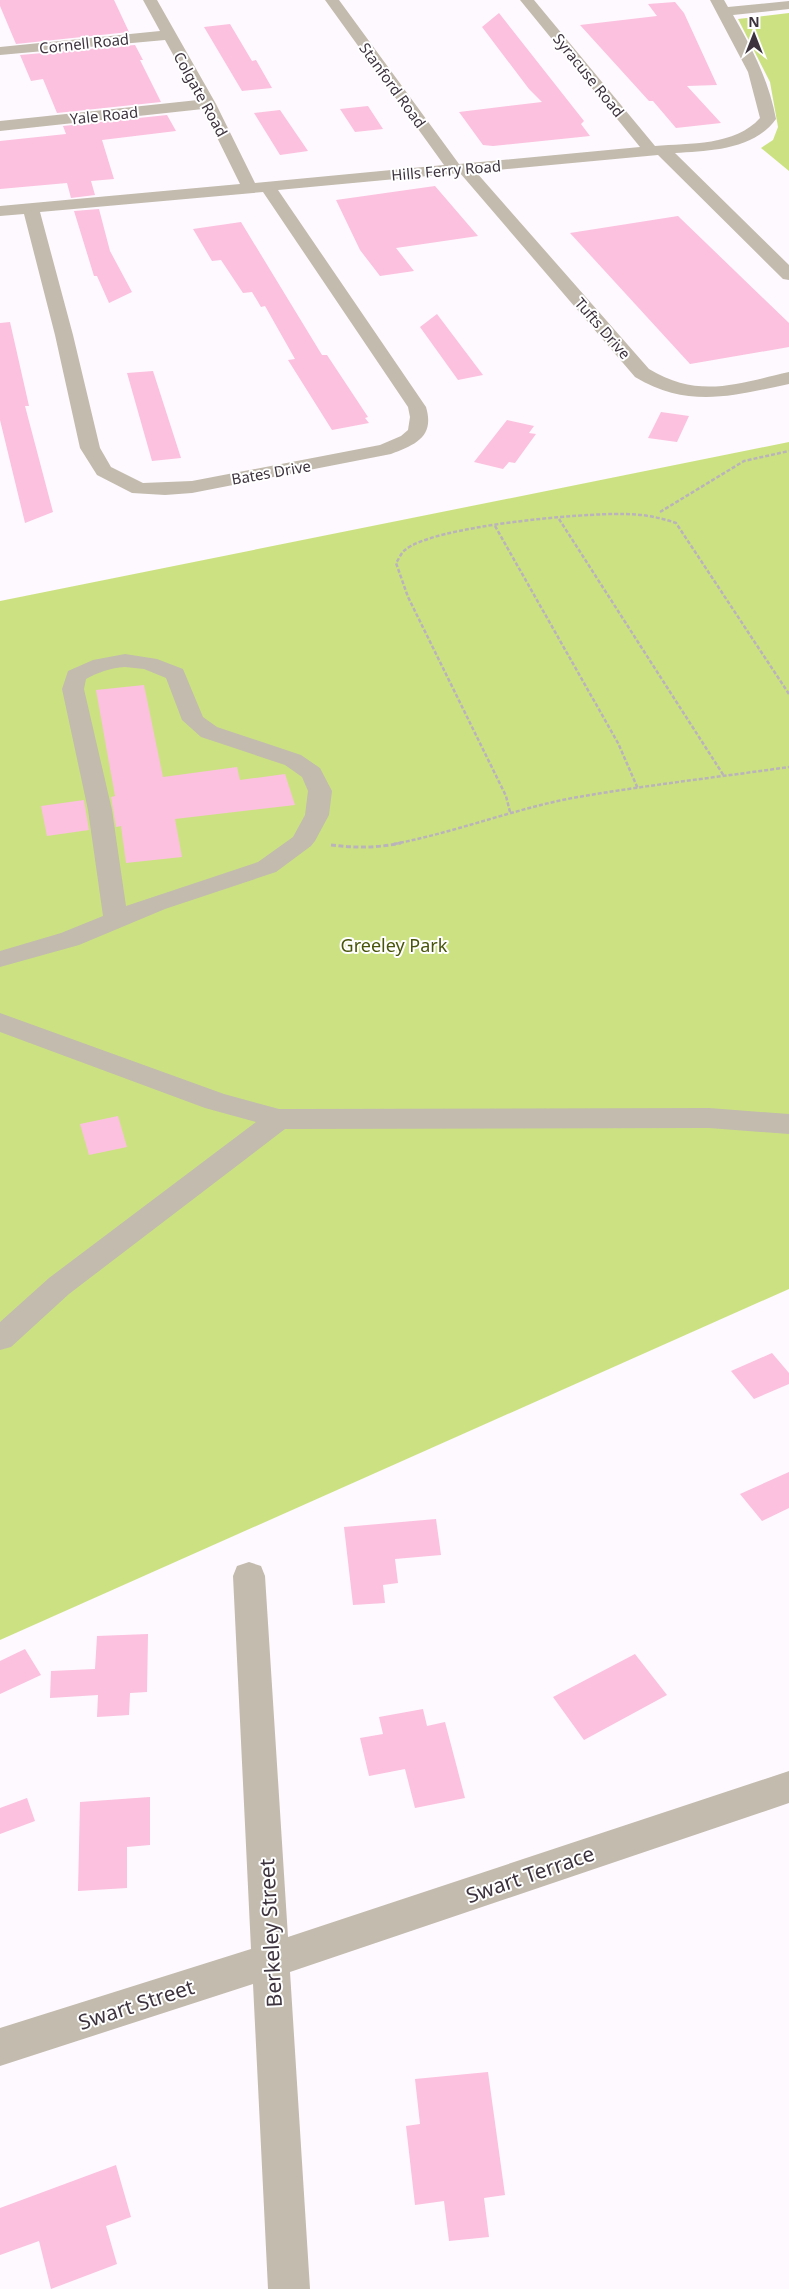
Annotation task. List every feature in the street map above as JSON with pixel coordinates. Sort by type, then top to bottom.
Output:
[{"type":"street","name":"Colgate Road","points":[[150,0],[208,104],[259,187]]},
{"type":"street","name":"Stanford Road","points":[[332,0],[459,169]]},
{"type":"street","name":"Syracuse Road","points":[[527,0],[656,150]]},
{"type":"street","points":[[721,6],[789,5]]},
{"type":"street","name":"Hills Ferry Road","points":[[0,211],[656,150],[739,139],[754,134],[768,119],[766,103],[745,51],[721,6]]},
{"type":"street","name":"Cornell Road","points":[[0,51],[168,35]]},
{"type":"street","name":"Yale Road","points":[[0,126],[208,104]]},
{"type":"street","points":[[656,150],[789,275]]},
{"type":"street","name":"Tufts Drive","points":[[459,169],[642,373],[657,384],[679,391],[704,392],[789,378]]},
{"type":"street","name":"Bates Drive","points":[[31,208],[64,335],[90,448],[104,471],[120,481],[139,488],[183,488],[384,450],[405,442],[418,431],[421,419],[417,407],[259,187]]},
{"type":"street","points":[[0,959],[70,939],[164,900],[267,867],[303,841],[317,815],[320,791],[312,773],[293,760],[210,732],[193,720],[175,674],[158,665],[139,660],[114,661],[90,667],[76,676],[73,689],[100,810],[116,919]]},
{"type":"street","points":[[0,1022],[215,1101],[279,1119],[700,1118],[789,1124]]},
{"type":"street","points":[[0,1339],[59,1286],[279,1119]]},
{"type":"street","name":"Berkeley Street","points":[[249,1576],[289,2289]]},
{"type":"street","name":"Swart Terrace","points":[[271,1961],[789,1786]]},
{"type":"street","name":"Swart Street","points":[[0,2047],[271,1961]]},
{"type":"path","points":[[660,512],[744,461],[789,451]]},
{"type":"path","points":[[510,812],[506,796],[408,597],[396,563],[405,550],[418,544],[446,535],[495,526],[559,518],[622,514],[663,518],[676,523],[789,694]]},
{"type":"path","points":[[559,518],[724,776]]},
{"type":"path","points":[[495,526],[618,743],[638,789]]},
{"type":"path","points":[[303,841],[349,848],[386,846],[422,840],[510,812],[578,797],[789,767]]},
{"type":"green space","points":[[789,13],[789,171],[761,148],[773,140],[778,127],[770,82],[738,19]]},
{"type":"green space","name":"Greeley Park","points":[[789,442],[789,1289],[0,1640],[0,601]]},
{"type":"building","points":[[0,0],[114,0],[129,32],[16,44],[0,6]]},
{"type":"building","points":[[675,2],[684,13],[717,85],[687,86],[721,123],[676,128],[653,101],[649,101],[580,25],[657,16],[648,4]]},
{"type":"building","points":[[499,13],[584,121],[581,124],[590,136],[493,146],[483,145],[459,112],[542,102],[529,89],[482,27]]},
{"type":"building","points":[[230,24],[252,61],[256,60],[272,88],[242,91],[204,27]]},
{"type":"building","points":[[135,45],[143,60],[140,60],[161,102],[57,113],[43,79],[31,81],[20,55]]},
{"type":"building","points":[[368,106],[383,129],[355,132],[340,109]]},
{"type":"building","points":[[280,110],[308,151],[280,155],[254,113]]},
{"type":"building","points":[[167,115],[176,131],[102,140],[114,179],[91,181],[95,195],[71,198],[67,183],[0,189],[0,141],[66,134],[63,126]]},
{"type":"building","points":[[435,186],[478,236],[396,248],[414,271],[380,276],[360,250],[336,200]]},
{"type":"building","points":[[99,209],[110,251],[132,292],[109,303],[97,276],[94,276],[74,211]]},
{"type":"building","points":[[678,216],[789,323],[789,347],[690,364],[570,233]]},
{"type":"building","points":[[241,222],[322,355],[327,355],[368,417],[365,418],[369,423],[332,430],[288,360],[295,359],[265,306],[261,307],[252,292],[243,293],[221,260],[212,261],[193,229]]},
{"type":"building","points":[[437,314],[483,375],[458,380],[420,327]]},
{"type":"building","points":[[10,322],[29,406],[25,406],[53,512],[25,523],[0,420],[0,323]]},
{"type":"building","points":[[153,371],[181,458],[152,461],[127,373]]},
{"type":"building","points":[[661,412],[689,416],[677,442],[648,438]]},
{"type":"building","points":[[507,420],[534,426],[529,433],[536,434],[515,463],[509,462],[503,469],[474,462]]},
{"type":"building","points":[[144,685],[163,777],[237,767],[240,780],[285,774],[295,805],[175,819],[182,857],[126,863],[121,826],[116,827],[111,797],[115,796],[96,690]]},
{"type":"building","points":[[84,800],[89,830],[47,836],[41,806]]},
{"type":"building","points":[[118,1116],[127,1147],[89,1155],[80,1124]]},
{"type":"building","points":[[772,1353],[789,1373],[789,1384],[754,1399],[731,1371]]},
{"type":"building","points":[[789,1472],[789,1508],[762,1521],[740,1494]]},
{"type":"building","points":[[436,1519],[441,1555],[395,1559],[398,1583],[383,1585],[385,1603],[353,1605],[344,1527]]},
{"type":"building","points":[[148,1634],[147,1692],[130,1693],[129,1715],[97,1717],[98,1695],[50,1698],[51,1671],[95,1669],[97,1636]]},
{"type":"building","points":[[25,1649],[41,1675],[0,1694],[0,1661]]},
{"type":"building","points":[[635,1654],[667,1695],[584,1740],[553,1697]]},
{"type":"building","points":[[423,1709],[427,1726],[445,1722],[465,1798],[415,1808],[405,1769],[369,1776],[360,1738],[383,1734],[379,1717]]},
{"type":"building","points":[[150,1797],[150,1845],[127,1847],[127,1888],[78,1891],[80,1802]]},
{"type":"building","points":[[27,1798],[35,1821],[0,1834],[0,1808]]},
{"type":"building","points":[[488,2072],[505,2195],[484,2198],[489,2237],[449,2241],[444,2201],[415,2205],[406,2126],[420,2124],[415,2079]]},
{"type":"building","points":[[116,2165],[131,2217],[106,2226],[117,2264],[51,2289],[39,2241],[0,2255],[0,2208]]}]
